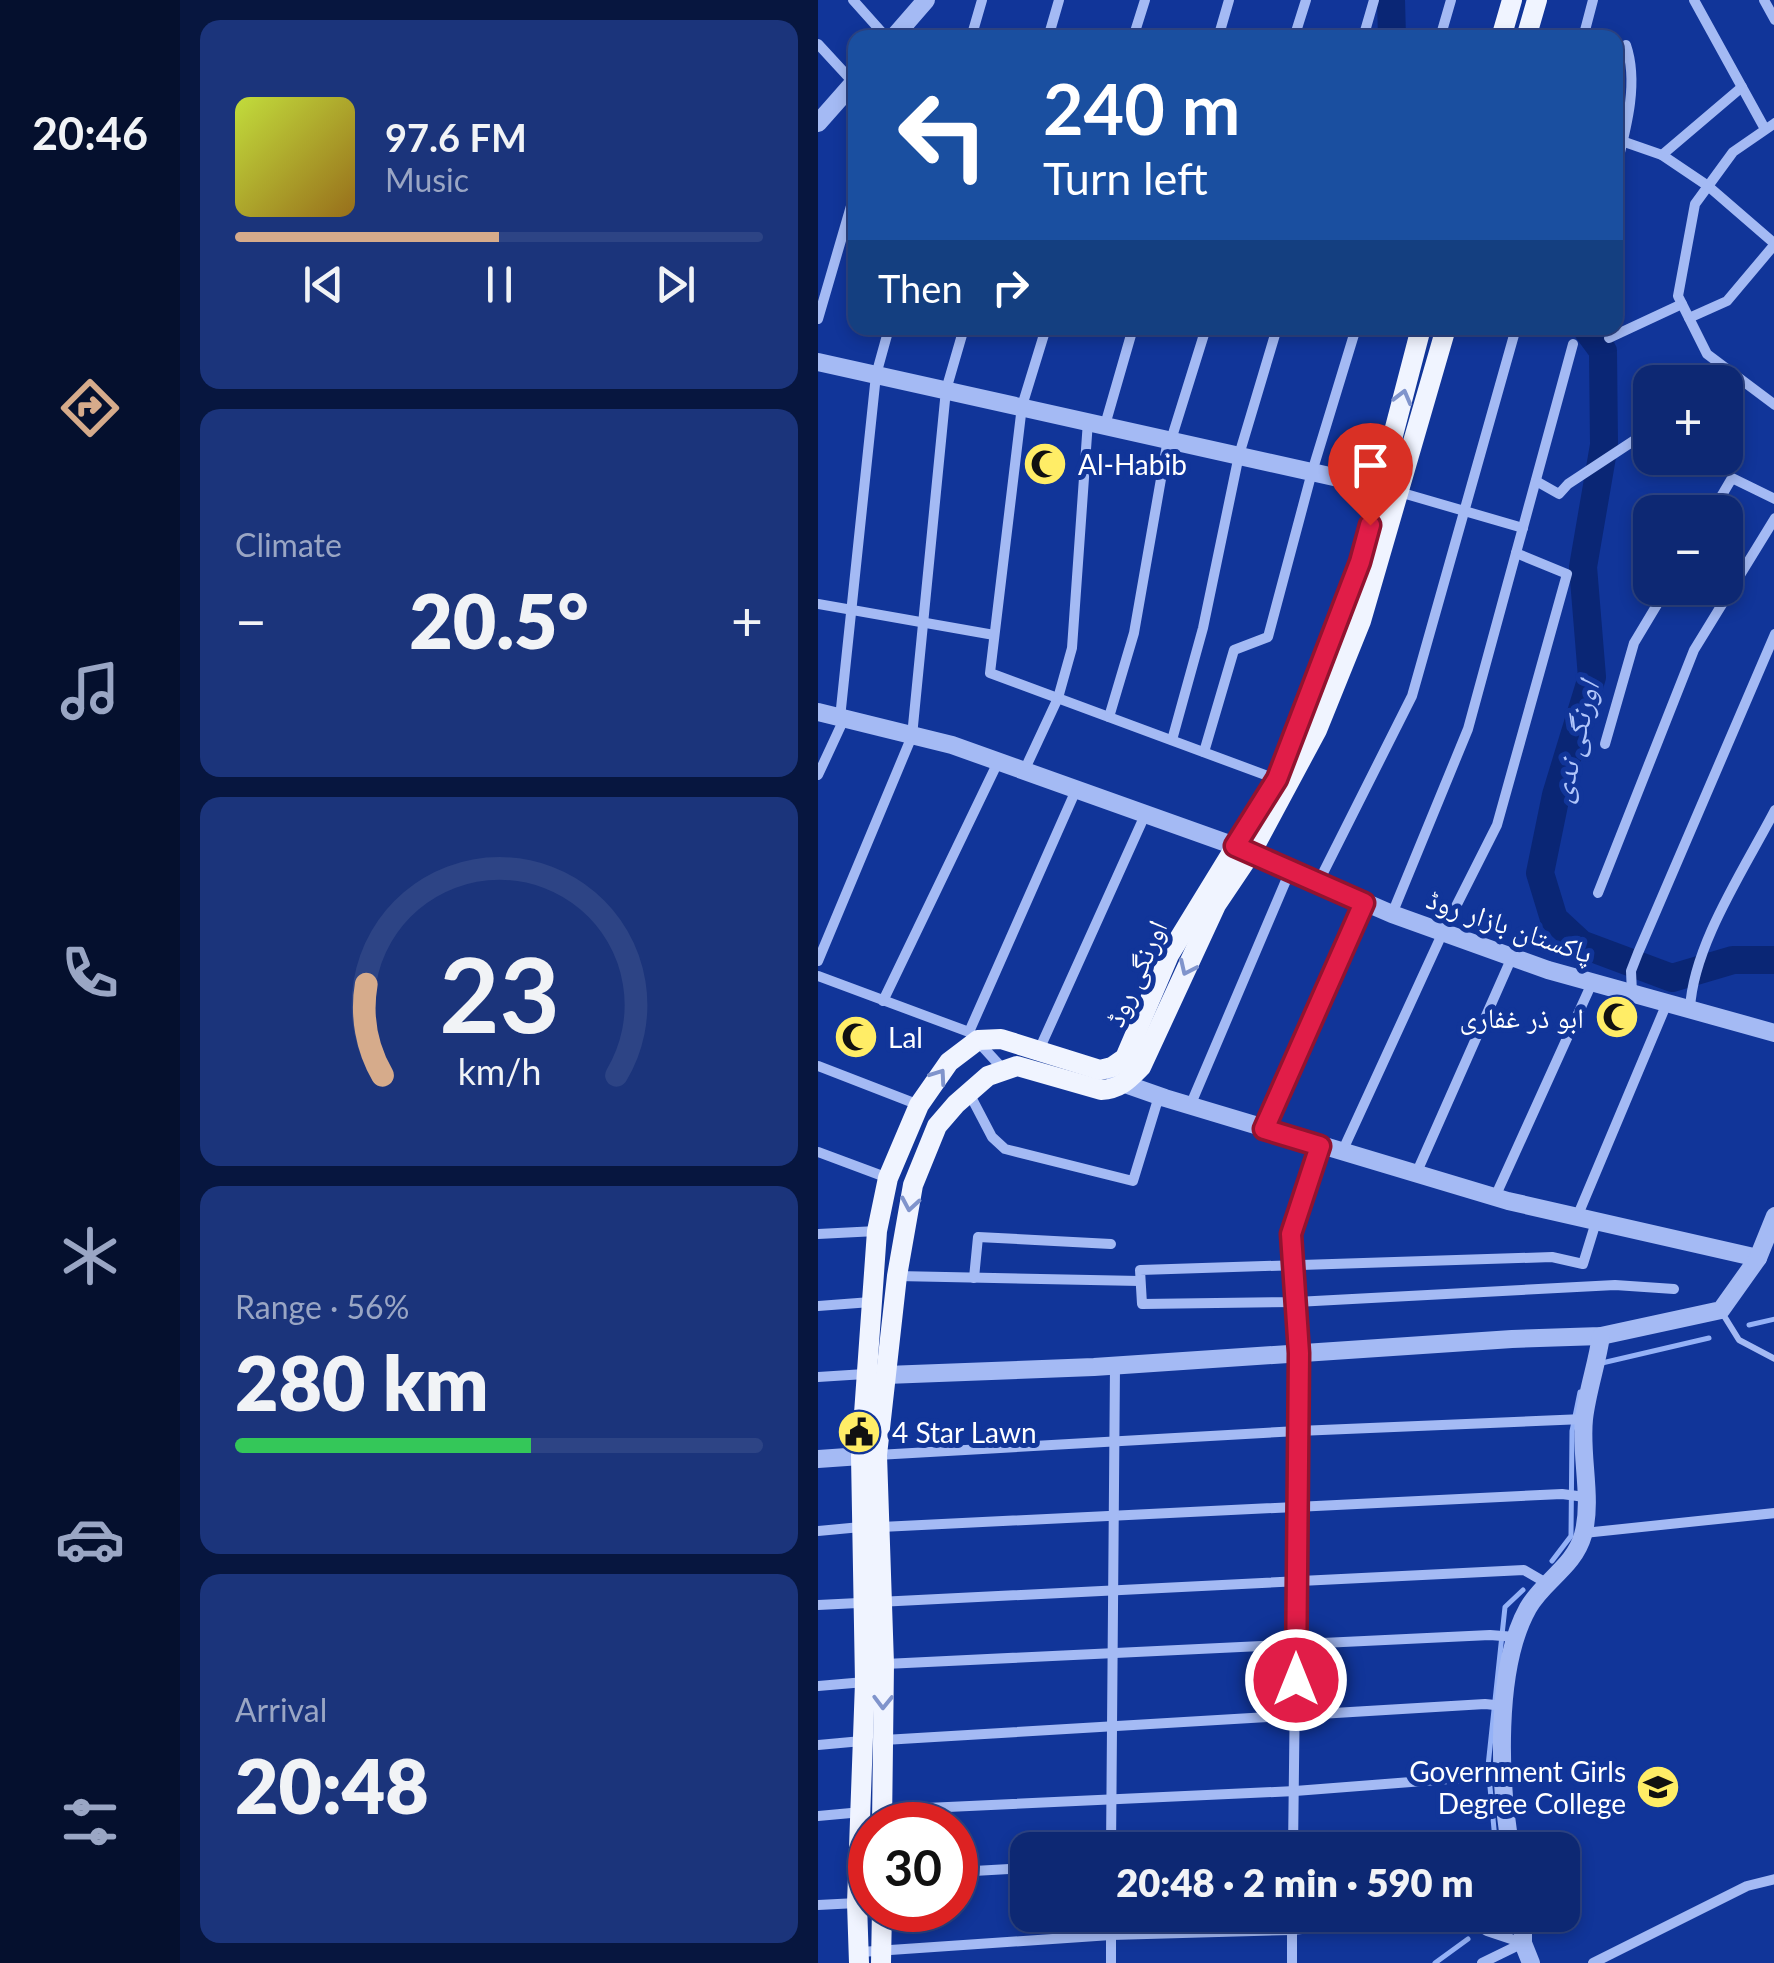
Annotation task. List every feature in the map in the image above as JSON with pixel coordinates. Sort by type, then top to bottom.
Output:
[{"type":"main road","points":[[1503,30],[1512,0]]},
{"type":"main road","points":[[1528,30],[1537,0]]},
{"type":"main road","name":"اورنگی روڈ","points":[[1106,1068],[1125,1058],[1132,1047],[1169,955],[1243,850],[1317,730],[1361,621],[1420,335]]},
{"type":"main road","name":"اورنگی روڈ","points":[[1125,1084],[1141,1067],[1277,779],[1389,489],[1444,335]]},
{"type":"main road","points":[[876,1374],[871,1302],[877,1230],[888,1178],[919,1104],[950,1062],[973,1036],[1001,1039],[1100,1070],[1106,1068]]},
{"type":"main road","points":[[875,1802],[873,1740],[865,1682],[873,1601],[869,1455],[876,1374],[913,1186],[938,1126],[968,1092],[1003,1069],[1017,1066],[1102,1090],[1114,1090],[1125,1084]]},
{"type":"main road","points":[[873,1601],[884,1664],[873,1740]]},
{"type":"main road","points":[[865,1932],[871,1957]]},
{"type":"main road","points":[[871,1957],[877,1932]]},
{"type":"street","points":[[853,0],[882,30]]},
{"type":"street","points":[[898,30],[926,0]]},
{"type":"street","points":[[973,30],[982,0]]},
{"type":"street","points":[[1050,30],[1059,0]]},
{"type":"street","points":[[1135,30],[1144,0]]},
{"type":"street","points":[[1221,30],[1230,0]]},
{"type":"street","points":[[1297,30],[1306,0]]},
{"type":"street","points":[[1365,30],[1374,0]]},
{"type":"street","points":[[1443,30],[1452,0]]},
{"type":"street","points":[[1585,30],[1593,0]]},
{"type":"street","points":[[1694,0],[1742,87],[1770,126],[1733,152],[1695,204],[1678,296],[1707,354],[1722,365]]},
{"type":"street","points":[[1764,0],[1774,20]]},
{"type":"street","points":[[818,44],[848,75]]},
{"type":"street","points":[[1623,121],[1634,67],[1626,45]]},
{"type":"street","points":[[820,116],[848,87]]},
{"type":"street","points":[[1662,155],[1742,87]]},
{"type":"street","points":[[1623,141],[1662,155],[1708,186],[1774,244],[1727,301],[1689,318]]},
{"type":"street","points":[[818,320],[848,216]]},
{"type":"street","points":[[1623,331],[1682,304]]},
{"type":"street","points":[[818,775],[842,718],[876,375],[887,335]]},
{"type":"street","points":[[818,961],[912,736],[946,390],[962,335]]},
{"type":"street","points":[[1044,335],[1022,406],[990,673],[1277,779]]},
{"type":"street","points":[[1024,772],[1058,698],[1072,648],[1096,423],[1130,335]]},
{"type":"street","points":[[1109,717],[1134,633],[1170,439],[1204,335]]},
{"type":"street","points":[[1172,740],[1203,628],[1239,455],[1275,335]]},
{"type":"street","points":[[1204,752],[1234,650],[1268,637],[1354,335]]},
{"type":"street","points":[[1318,884],[1412,696],[1514,335]]},
{"type":"street","points":[[1609,338],[1615,335]]},
{"type":"street","points":[[1392,914],[1468,729],[1573,344]]},
{"type":"street","points":[[818,362],[1389,489],[1523,528]]},
{"type":"street","points":[[1743,380],[1774,402]]},
{"type":"street","points":[[1536,482],[1559,494],[1633,441]]},
{"type":"street","points":[[1722,495],[1732,478],[1774,499]]},
{"type":"street","points":[[1598,893],[1694,650],[1774,518]]},
{"type":"street","points":[[1342,1152],[1442,932],[1497,824],[1567,574],[1516,552]]},
{"type":"street","points":[[818,604],[994,635]]},
{"type":"street","points":[[1605,744],[1634,643],[1657,605]]},
{"type":"street","points":[[1632,994],[1631,971],[1638,952],[1774,634]]},
{"type":"street","name":"پاکستان بازار روڈ","points":[[818,712],[998,762],[1243,850],[1364,903],[1512,957],[1774,1033]]},
{"type":"street","points":[[883,1001],[998,762]]},
{"type":"street","points":[[973,1036],[1076,790]]},
{"type":"street","points":[[1690,1010],[1691,982],[1702,953],[1774,810]]},
{"type":"street","points":[[1040,1050],[1145,816]]},
{"type":"street","points":[[1190,1106],[1290,871]]},
{"type":"street","points":[[1264,1129],[1364,903]]},
{"type":"street","points":[[1415,1175],[1512,957]]},
{"type":"street","points":[[818,976],[973,1036],[1003,1069]]},
{"type":"street","points":[[1495,1197],[1592,983]]},
{"type":"street","points":[[1577,1217],[1666,1003]]},
{"type":"street","points":[[818,1066],[919,1104]]},
{"type":"street","points":[[1106,1068],[1125,1084],[1159,1096],[1415,1175],[1596,1222],[1758,1258]]},
{"type":"street","points":[[968,1092],[992,1137],[1005,1149],[1133,1181],[1159,1096]]},
{"type":"street","points":[[1295,1832],[1299,1353],[1291,1234],[1320,1146]]},
{"type":"street","points":[[818,1152],[888,1178]]},
{"type":"street","points":[[818,1377],[1115,1365],[1601,1336],[1720,1310],[1758,1258],[1774,1216]]},
{"type":"street","points":[[1596,1222],[1583,1264],[1552,1257],[1140,1270],[1142,1304],[1296,1302],[1615,1285],[1674,1289]]},
{"type":"street","points":[[818,1234],[877,1230]]},
{"type":"street","points":[[974,1278],[978,1237],[1111,1244]]},
{"type":"street","points":[[897,1276],[1140,1281]]},
{"type":"street","points":[[818,1306],[871,1302]]},
{"type":"street","points":[[1501,1832],[1497,1775],[1510,1637],[1530,1605],[1573,1558],[1584,1533],[1580,1496],[1581,1419],[1601,1336]]},
{"type":"street","points":[[1111,1832],[1115,1365]]},
{"type":"street","points":[[818,1459],[1581,1419]]},
{"type":"street","points":[[818,1530],[1580,1496]]},
{"type":"street","points":[[1584,1533],[1774,1513]]},
{"type":"street","points":[[818,1605],[1524,1570],[1549,1584]]},
{"type":"street","points":[[884,1664],[1296,1643],[1510,1637]]},
{"type":"street","points":[[818,1686],[865,1682]]},
{"type":"street","points":[[818,1745],[1502,1705]]},
{"type":"street","points":[[978,1809],[1296,1791],[1497,1775]]},
{"type":"street","points":[[818,1816],[848,1816]]},
{"type":"street","points":[[978,1871],[1010,1869]]},
{"type":"street","points":[[1593,1963],[1746,1886],[1774,1879]]},
{"type":"street","points":[[818,1905],[848,1903]]},
{"type":"street","points":[[871,1957],[1111,1935],[1220,1932]]},
{"type":"street","points":[[1292,1932],[1292,1963]]},
{"type":"street","points":[[1490,1932],[1523,1943]]},
{"type":"street","points":[[1523,1932],[1531,1963]]},
{"type":"street","points":[[1111,1935],[1111,1963]]},
{"type":"street","points":[[1486,1962],[1523,1943]]},
{"type":"lane","points":[[1720,1310],[1739,1340],[1774,1359]]},
{"type":"waterway","name":"اورنگی ندی","points":[[1391,0],[1392,30]]},
{"type":"waterway","name":"اورنگی ندی","points":[[1591,335],[1603,351],[1604,445],[1583,567],[1592,677],[1556,795],[1540,873],[1554,919],[1581,944],[1672,978],[1733,960],[1775,960]]},
{"type":"waterway","points":[[1749,1325],[1775,1319]]},
{"type":"waterway","points":[[1602,1363],[1709,1338]]},
{"type":"waterway","points":[[1552,1561],[1571,1536],[1572,1431],[1580,1392]]},
{"type":"waterway","points":[[1494,1832],[1488,1766],[1505,1607],[1523,1590]]},
{"type":"waterway","points":[[1435,1963],[1468,1939]]},
{"type":"place","name":"Al-Habib","points":[[1045,464]]},
{"type":"place","name":"ابو ذر غفاری","points":[[1617,1017]]},
{"type":"place","name":"Lal","points":[[856,1037]]},
{"type":"place","name":"4 Star Lawn","points":[[859,1432]]},
{"type":"place","name":"Government Girls Degree College","points":[[1658,1787]]},
{"type":"route","points":[[1296,1680],[1299,1353],[1291,1234],[1320,1146],[1264,1129],[1364,903],[1235,846],[1277,779],[1360,562],[1370,525]]}]
